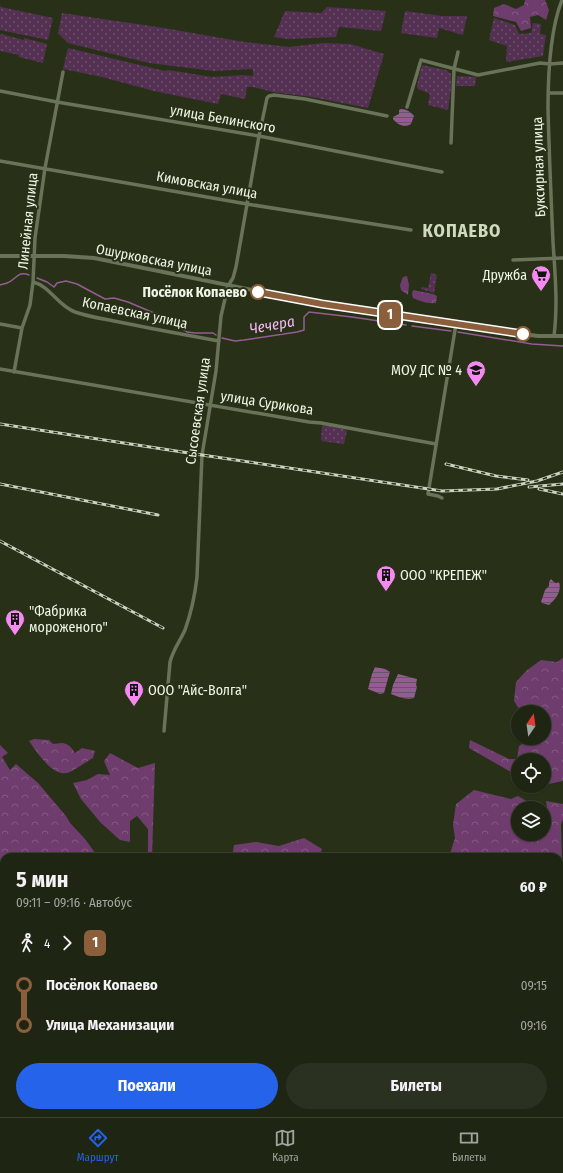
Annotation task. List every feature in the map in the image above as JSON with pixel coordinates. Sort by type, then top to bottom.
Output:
[{"type":"street","name":"Буксирная улица","points":[[554,336],[557,316],[548,93],[555,24],[562,0]]},
{"type":"street","points":[[451,143],[454,69],[458,52]]},
{"type":"street","points":[[407,108],[420,60],[478,75],[540,63],[563,63]]},
{"type":"street","name":"Линейная улица","points":[[14,372],[22,328],[30,305],[33,282],[35,238],[45,168],[63,72]]},
{"type":"street","name":"улица Белинского","points":[[0,91],[259,136],[442,172]]},
{"type":"street","points":[[548,93],[563,93]]},
{"type":"street","name":"Сысоевская улица","points":[[164,731],[170,662],[172,654],[185,629],[196,589],[201,467],[219,341],[221,316],[228,286],[233,278],[236,267],[259,136],[267,100],[269,96],[274,95],[305,98],[387,116]]},
{"type":"street","name":"Кимовская улица","points":[[0,161],[247,204],[411,230]]},
{"type":"street","name":"Ошурковская улица","points":[[0,256],[69,256],[94,258],[322,304],[538,336],[563,336]]},
{"type":"street","points":[[513,260],[563,258]]},
{"type":"street","name":"Копаевская улица","points":[[33,282],[43,286],[64,307],[81,314],[219,341]]},
{"type":"street","points":[[0,324],[22,328]]},
{"type":"street","points":[[442,498],[428,494],[456,324]]},
{"type":"street","name":"улица Сурикова","points":[[0,369],[321,423],[436,444]]},
{"type":"shaded area","points":[[0,5],[1,7],[53,18],[48,40],[0,30]]},
{"type":"shaded area","points":[[327,7],[386,11],[381,31],[339,27],[336,37],[288,39],[274,37],[285,11],[321,13]]},
{"type":"shaded area","points":[[405,11],[442,16],[467,16],[463,35],[439,28],[437,38],[401,33]]},
{"type":"shaded area","points":[[62,13],[164,28],[244,42],[289,47],[323,43],[350,44],[384,54],[368,108],[312,97],[273,92],[253,87],[247,87],[245,99],[221,94],[218,104],[154,91],[102,77],[63,69],[68,48],[165,71],[169,70],[212,77],[243,75],[253,76],[253,69],[214,71],[149,63],[68,43],[58,33]]},
{"type":"shaded area","points":[[494,18],[515,25],[519,34],[531,33],[533,23],[541,24],[540,34],[546,35],[543,56],[506,62],[507,46],[489,40]]},
{"type":"shaded area","points":[[1,34],[47,44],[43,63],[19,57],[19,55],[0,51]]},
{"type":"shaded area","points":[[422,65],[446,70],[451,74],[448,110],[428,105],[430,94],[418,89],[417,86]]},
{"type":"shaded area","points":[[457,76],[476,77],[475,86],[456,86]]},
{"type":"shaded area","points":[[401,109],[408,111],[414,116],[411,124],[406,126],[401,125],[393,119],[393,117],[399,114],[399,110]]},
{"type":"shaded area","points":[[431,273],[437,275],[434,293],[421,289],[421,287],[428,288]]},
{"type":"shaded area","points":[[324,425],[347,431],[344,444],[322,441],[322,427]]},
{"type":"shaded area","points":[[551,579],[556,583],[559,582],[560,589],[556,597],[549,605],[541,602]]},
{"type":"shaded area","points":[[375,667],[385,669],[390,672],[384,693],[380,694],[368,689]]},
{"type":"shaded area","points":[[398,674],[417,679],[417,687],[414,698],[399,697],[391,694]]},
{"type":"green space","points":[[525,0],[545,0],[549,10],[546,20],[538,15],[530,17],[531,28],[521,31],[516,22],[493,16],[494,8],[504,4],[516,9],[524,5]]},
{"type":"green space","points":[[407,276],[409,285],[408,295],[401,290],[400,285],[403,277]]},
{"type":"green space","points":[[413,290],[437,296],[436,303],[427,303],[413,298]]},
{"type":"green space","points":[[563,658],[563,781],[551,784],[551,753],[518,753],[520,745],[551,745],[551,705],[517,705],[514,701],[516,682],[526,671],[541,660],[557,662]]},
{"type":"green space","points":[[34,739],[49,740],[53,744],[61,743],[69,745],[75,753],[82,748],[95,751],[93,758],[71,771],[61,773],[50,767],[40,756],[29,741]]},
{"type":"green space","points":[[470,740],[511,759],[511,772],[469,748]]},
{"type":"green space","points":[[0,745],[8,753],[2,757],[10,770],[16,764],[38,783],[95,853],[0,853]]},
{"type":"green space","points":[[110,753],[138,768],[155,763],[152,853],[148,853],[148,829],[137,816],[130,821],[130,842],[120,840],[101,823],[81,799],[73,783],[87,780],[98,774],[110,775],[104,761]]},
{"type":"green space","points":[[474,790],[511,799],[518,796],[526,801],[511,801],[511,841],[551,841],[551,802],[563,804],[563,820],[561,824],[562,853],[450,853],[455,838],[453,825],[456,804]]},
{"type":"green space","points":[[304,838],[322,849],[320,853],[233,853],[234,845],[256,842],[279,846]]},
{"type":"waterway","name":"Чечера","points":[[0,285],[10,282],[22,274],[29,275]]},
{"type":"waterway","name":"Чечера","points":[[37,278],[54,287],[57,283],[66,281],[77,284],[105,299],[114,298],[128,302],[168,319],[187,332],[213,333],[216,335]]},
{"type":"waterway","name":"Чечера","points":[[222,338],[235,341],[304,330],[304,317],[309,312],[406,325]]},
{"type":"waterway","name":"Чечера","points":[[412,326],[451,331]]},
{"type":"waterway","name":"Чечера","points":[[458,332],[532,344],[563,346]]},
{"type":"railway","points":[[0,424],[442,491],[497,489],[537,481],[563,472]]},
{"type":"railway","points":[[446,464],[496,476],[528,480]]},
{"type":"railway","points":[[0,484],[158,515]]},
{"type":"railway","points":[[529,487],[563,484]]},
{"type":"railway","points":[[539,489],[563,494]]},
{"type":"railway","points":[[0,541],[163,628]]},
{"type":"bus line","name":"1","points":[[258,292],[410,318],[523,334]]},
{"type":"place","name":"Посёлок Копаево","points":[[258,292]]},
{"type":"place","name":"Дружба","points":[[541,292]]},
{"type":"place","name":"МОУ ДС № 4","points":[[476,387]]},
{"type":"place","name":"ООО \"КРЕПЕЖ\"","points":[[386,592]]},
{"type":"place","name":"\"Фабрика мороженого\"","points":[[15,636]]},
{"type":"place","name":"ООО \"Айс-Волга\"","points":[[134,707]]},
{"type":"district","name":"КОПАЕВО","points":[[462,231]]}]
